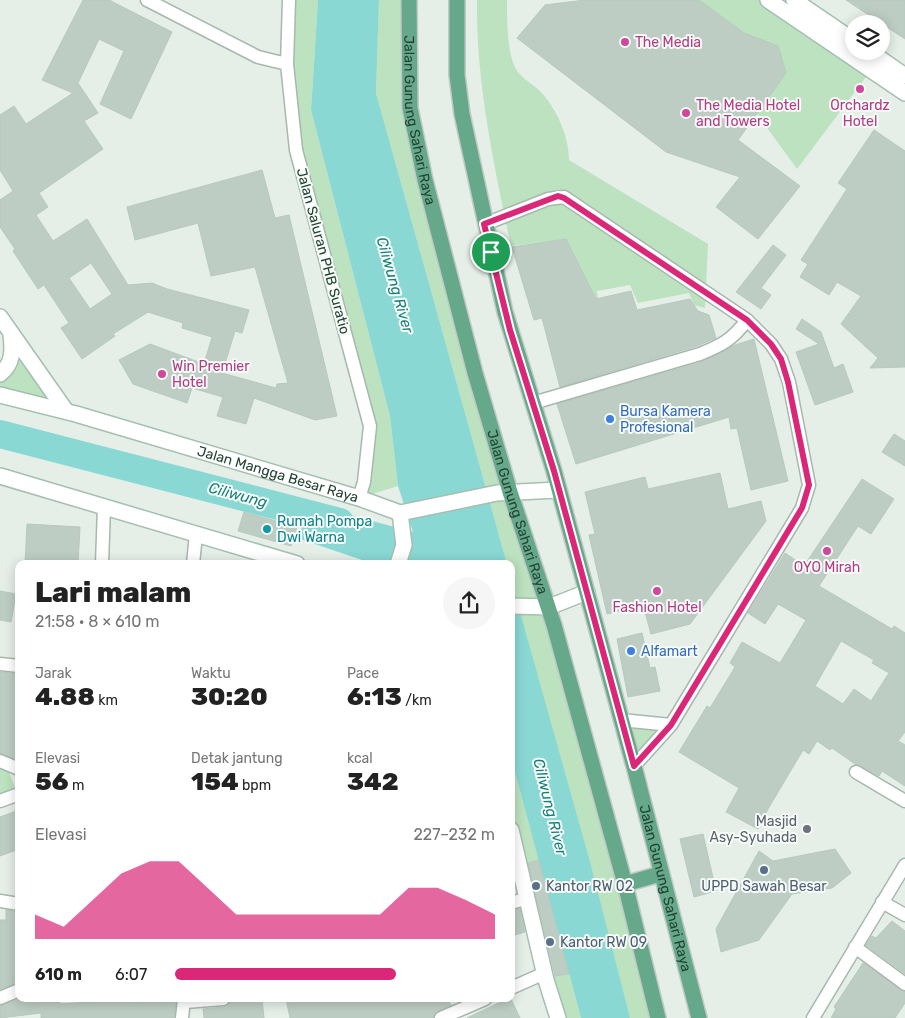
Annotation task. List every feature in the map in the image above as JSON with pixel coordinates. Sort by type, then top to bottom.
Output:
[{"type":"main road","name":"Jalan Gunung Sahari Raya","points":[[409,0],[410,108],[425,180],[475,373],[503,493],[548,607],[625,884],[658,1018]]},
{"type":"main road","name":"Jalan Gunung Sahari Raya","points":[[457,0],[457,75],[462,114],[484,224],[510,330],[587,592],[699,1018]]},
{"type":"main road","points":[[768,0],[905,93]]},
{"type":"main road","points":[[794,0],[845,35]]},
{"type":"main road","points":[[882,60],[905,76]]},
{"type":"main road","points":[[0,317],[66,411]]},
{"type":"main road","points":[[0,374],[10,365],[13,350],[11,335]]},
{"type":"main road","name":"Jalan Mangga Besar Raya","points":[[0,395],[66,411],[360,498],[394,511]]},
{"type":"main road","points":[[0,476],[283,560]]},
{"type":"main road","points":[[399,560],[404,545],[403,528],[394,511],[503,493],[558,490]]},
{"type":"main road","points":[[515,606],[548,607],[587,592]]},
{"type":"main road","points":[[515,850],[558,1018]]},
{"type":"main road","points":[[625,884],[660,874]]},
{"type":"street","points":[[147,0],[258,57],[287,64]]},
{"type":"street","name":"Jalan Saluran PHB Suratio","points":[[289,0],[287,64],[296,150],[370,426],[364,482],[360,498]]},
{"type":"street","points":[[484,224],[548,199],[564,198],[747,320],[769,341],[781,359],[788,382],[809,485],[802,508],[671,725],[634,766]]},
{"type":"street","points":[[533,403],[700,354],[735,336],[747,320]]},
{"type":"street","points":[[102,560],[104,507]]},
{"type":"street","points":[[193,560],[196,534]]},
{"type":"street","points":[[0,664],[15,666]]},
{"type":"street","points":[[621,720],[671,725]]},
{"type":"street","points":[[0,761],[15,767]]},
{"type":"street","points":[[856,772],[905,801]]},
{"type":"street","points":[[0,801],[15,795]]},
{"type":"street","points":[[813,1018],[905,865]]},
{"type":"street","points":[[515,902],[528,898]]},
{"type":"street","points":[[0,901],[15,903]]},
{"type":"street","points":[[882,902],[905,915]]},
{"type":"street","points":[[855,947],[905,984]]},
{"type":"street","points":[[515,986],[545,973]]},
{"type":"street","points":[[0,998],[15,992]]},
{"type":"street","points":[[182,1018],[184,1002]]},
{"type":"street","points":[[440,1018],[478,1002]]},
{"type":"green space","points":[[289,0],[318,0],[311,110],[390,416],[398,486],[359,498],[370,426],[296,150]]},
{"type":"green space","points":[[379,0],[409,0],[410,108],[658,1018],[630,1018],[515,595],[515,560],[506,560],[376,93]]},
{"type":"green space","points":[[477,0],[507,0],[508,36],[513,63],[520,75],[539,90],[556,113],[567,141],[569,160],[708,244],[705,308],[694,305],[689,293],[638,303],[630,285],[597,291],[599,306],[566,239],[511,246],[487,124],[477,31]]},
{"type":"green space","points":[[590,0],[770,0],[845,51],[845,60],[859,60],[872,69],[797,169],[755,111]]},
{"type":"green space","points":[[11,335],[66,411],[0,395],[0,374]]},
{"type":"green space","points":[[621,720],[671,725],[634,766]]},
{"type":"green space","points":[[0,766],[7,767],[15,788],[15,794],[0,798]]},
{"type":"green space","points":[[515,772],[539,860],[520,865],[515,844]]},
{"type":"green space","points":[[569,974],[581,1018],[560,1018],[549,977]]},
{"type":"water","name":"Ciliwung River","points":[[318,0],[379,0],[376,93],[506,560],[362,560],[300,539],[306,503],[413,532],[398,486],[390,416],[311,110]]},
{"type":"water","name":"Ciliwung River","points":[[515,594],[590,862],[630,1018],[581,1018],[515,772]]},
{"type":"building","points":[[83,0],[109,0],[172,32],[131,119],[100,104],[124,51],[99,39],[78,83],[98,113],[84,121],[103,149],[39,193],[48,207],[36,215],[53,241],[87,219],[128,285],[152,283],[167,289],[249,310],[242,333],[235,331],[222,373],[276,388],[277,384],[288,383],[255,267],[211,276],[198,223],[135,240],[127,207],[262,170],[275,218],[289,215],[337,416],[315,420],[254,398],[246,424],[217,416],[223,397],[192,388],[187,403],[133,384],[119,360],[150,344],[204,364],[212,337],[182,328],[183,323],[148,312],[113,334],[115,336],[82,359],[61,328],[69,323],[44,285],[38,289],[0,227],[0,200],[13,191],[0,170],[0,115],[14,106],[26,124],[73,93],[42,80]],"holes":[[[91,263],[112,294],[90,309],[69,278]]]},
{"type":"building","name":"The Media Hotel and Towers","points":[[585,0],[699,0],[744,33],[778,46],[786,73],[738,140],[800,186],[758,239],[716,207],[740,177],[666,152],[517,38],[545,5]]},
{"type":"building","points":[[846,0],[905,0],[905,39],[890,29],[890,15],[869,15]]},
{"type":"building","points":[[874,130],[905,151],[905,367],[870,368],[878,358],[841,324],[861,296],[837,282],[829,295],[800,277],[808,264],[801,260],[847,189],[838,183]]},
{"type":"building","points":[[566,239],[596,299],[631,291],[637,310],[690,299],[698,311],[709,315],[716,338],[697,346],[560,387],[542,318],[534,320],[512,247]]},
{"type":"building","points":[[773,245],[786,255],[761,288],[771,295],[761,309],[736,292]]},
{"type":"building","points":[[802,319],[821,332],[834,368],[843,364],[853,392],[815,405],[796,352],[819,344],[796,329]]},
{"type":"building","points":[[754,339],[788,481],[751,490],[737,428],[731,429],[729,417],[576,464],[557,404],[702,362],[735,345]]},
{"type":"building","points":[[894,434],[905,441],[905,466],[882,452]]},
{"type":"building","points":[[720,473],[728,509],[761,501],[766,521],[690,624],[651,634],[643,605],[607,614],[589,535],[595,534],[585,492],[645,477],[648,489]]},
{"type":"building","points":[[862,479],[894,499],[871,534],[858,526],[819,586],[892,629],[894,626],[905,633],[905,732],[898,741],[905,745],[905,786],[882,771],[879,776],[855,764],[832,748],[830,750],[817,741],[809,754],[803,750],[758,829],[726,812],[739,788],[679,752],[707,706],[710,708],[735,667],[730,663],[742,642],[780,663],[806,620],[778,604],[765,624],[748,613],[785,553],[804,566]],"holes":[[[841,641],[874,660],[872,663],[889,673],[871,701],[854,689],[843,704],[815,686]]]},
{"type":"building","name":"Rumah Pompa Dwi Warna","points":[[244,512],[297,527],[291,546],[238,531]]},
{"type":"building","points":[[27,524],[80,527],[78,560],[25,560]]},
{"type":"building","points":[[0,591],[15,594],[11,622],[0,620]]},
{"type":"building","points":[[642,633],[650,668],[655,667],[660,691],[628,697],[617,639]]},
{"type":"building","points":[[0,672],[15,674],[15,759],[0,753]]},
{"type":"building","points":[[15,811],[15,850],[0,856],[0,817]]},
{"type":"building","points":[[703,834],[716,891],[694,897],[680,839]]},
{"type":"building","points":[[835,849],[851,873],[832,888],[792,894],[759,940],[721,952],[716,929],[759,851],[773,861]]},
{"type":"building","name":"Kantor RW 09","points":[[539,860],[569,974],[555,976],[528,863]]},
{"type":"building","points":[[520,909],[525,932],[515,935],[515,910]]},
{"type":"building","points":[[6,910],[15,911],[15,983],[0,989],[0,920],[6,920]]},
{"type":"building","points":[[892,921],[905,931],[905,974],[866,945],[872,936],[876,938]]},
{"type":"building","points":[[863,963],[905,992],[905,1003],[895,1018],[831,1018],[836,1009],[834,1007]]},
{"type":"building","points":[[15,1000],[15,1002],[60,1002],[60,1004],[176,1002],[174,1018],[41,1018],[41,1013],[0,1018],[0,1006]]},
{"type":"building","points":[[231,1002],[262,1002],[264,1018],[204,1018],[203,1009],[224,1007]]},
{"type":"building","points":[[287,1002],[450,1002],[451,1005],[437,1011],[433,1018],[290,1018]]},
{"type":"building","points":[[501,1002],[512,1002],[520,1018],[467,1018]]},
{"type":"waterway","name":"Ciliwung","points":[[0,434],[340,522]]},
{"type":"place","name":"The Media","points":[[625,42]]},
{"type":"place","name":"Orchardz Hotel","points":[[860,89]]},
{"type":"place","name":"The Media Hotel and Towers","points":[[686,113]]},
{"type":"place","name":"Win Premier Hotel","points":[[162,374]]},
{"type":"place","name":"Bursa Kamera Profesional","points":[[610,419]]},
{"type":"place","name":"Rumah Pompa Dwi Warna","points":[[267,529]]},
{"type":"place","name":"OYO Mirah","points":[[827,551]]},
{"type":"place","name":"Fashion Hotel","points":[[657,591]]},
{"type":"place","name":"Alfamart","points":[[631,651]]},
{"type":"place","name":"Masjid Asy-Syuhada","points":[[807,829]]},
{"type":"place","name":"UPPD Sawah Besar","points":[[764,870]]},
{"type":"place","name":"Kantor RW 02","points":[[536,886]]},
{"type":"place","name":"Kantor RW 09","points":[[550,942]]},
{"type":"route","points":[[558,196],[564,198],[747,320],[769,341],[781,359],[788,382],[809,485],[802,508],[671,725],[634,766],[554,471],[510,330],[491,252],[484,224],[548,199],[558,196]]}]
